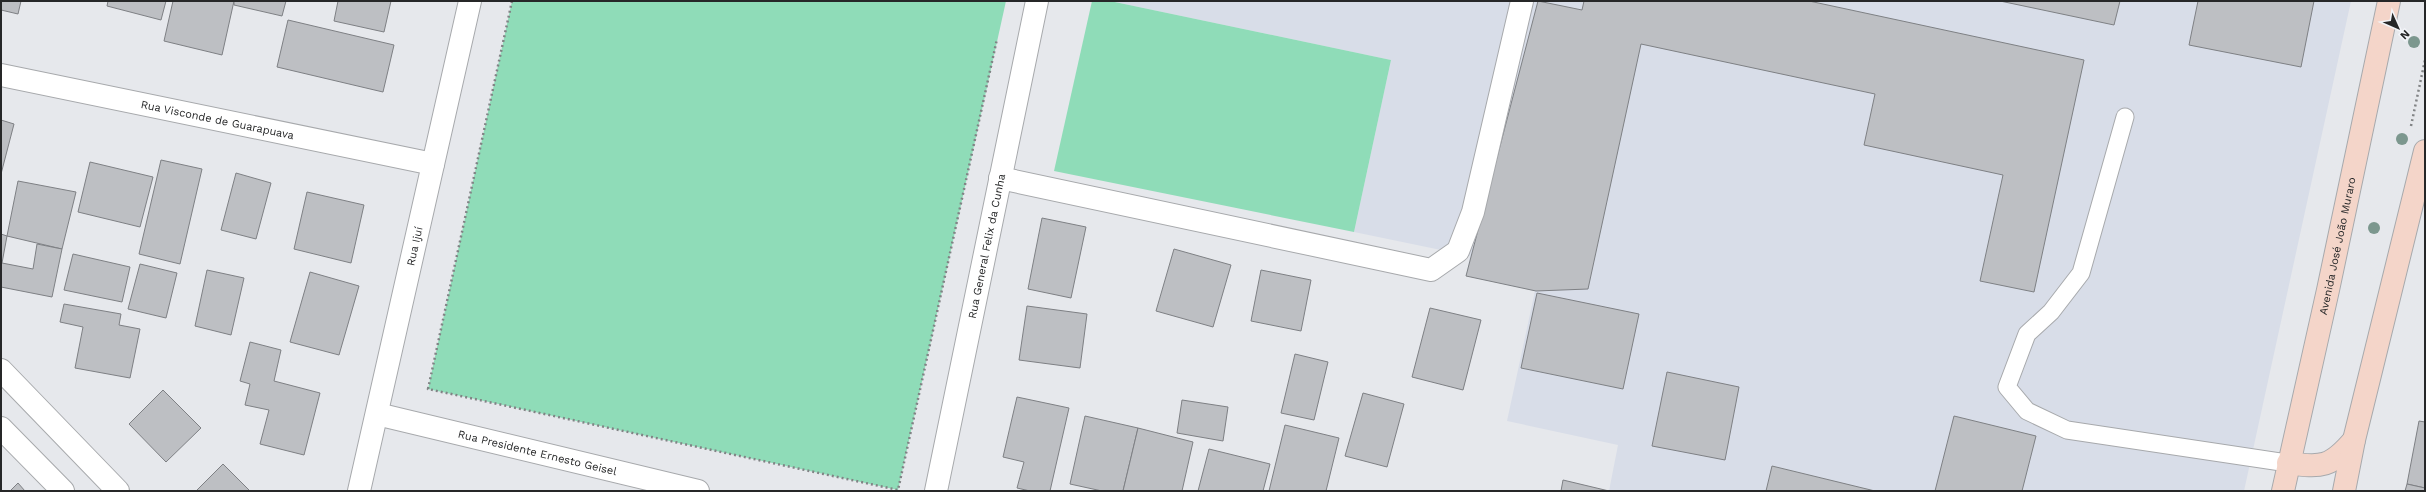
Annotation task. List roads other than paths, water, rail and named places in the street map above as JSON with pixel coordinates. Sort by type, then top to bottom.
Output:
[{"type":"main road","name":"Avenida José João Muraro","points":[[2283,491],[2288,463],[2328,290],[2389,1]]},
{"type":"main road","points":[[2344,491],[2354,440],[2424,161]]},
{"type":"main road","points":[[2288,463],[2318,466],[2331,461],[2343,453],[2354,440]]},
{"type":"street","name":"Rua Ijuí","points":[[359,491],[470,1]]},
{"type":"street","name":"Rua General Felix da Cunha","points":[[936,491],[1037,1]]},
{"type":"street","points":[[1000,178],[1431,270],[1458,251],[1473,212],[1522,1]]},
{"type":"street","name":"Rua Visconde de Guarapuava","points":[[1,75],[433,164]]},
{"type":"street","points":[[1,370],[118,491]]},
{"type":"street","name":"Rua Presidente Ernesto Geisel","points":[[377,414],[698,491]]},
{"type":"street","points":[[1,428],[63,491]]},
{"type":"lane","points":[[2125,117],[2081,273],[2051,312],[2027,334],[2007,387],[2027,411],[2067,430],[2288,463]]}]
